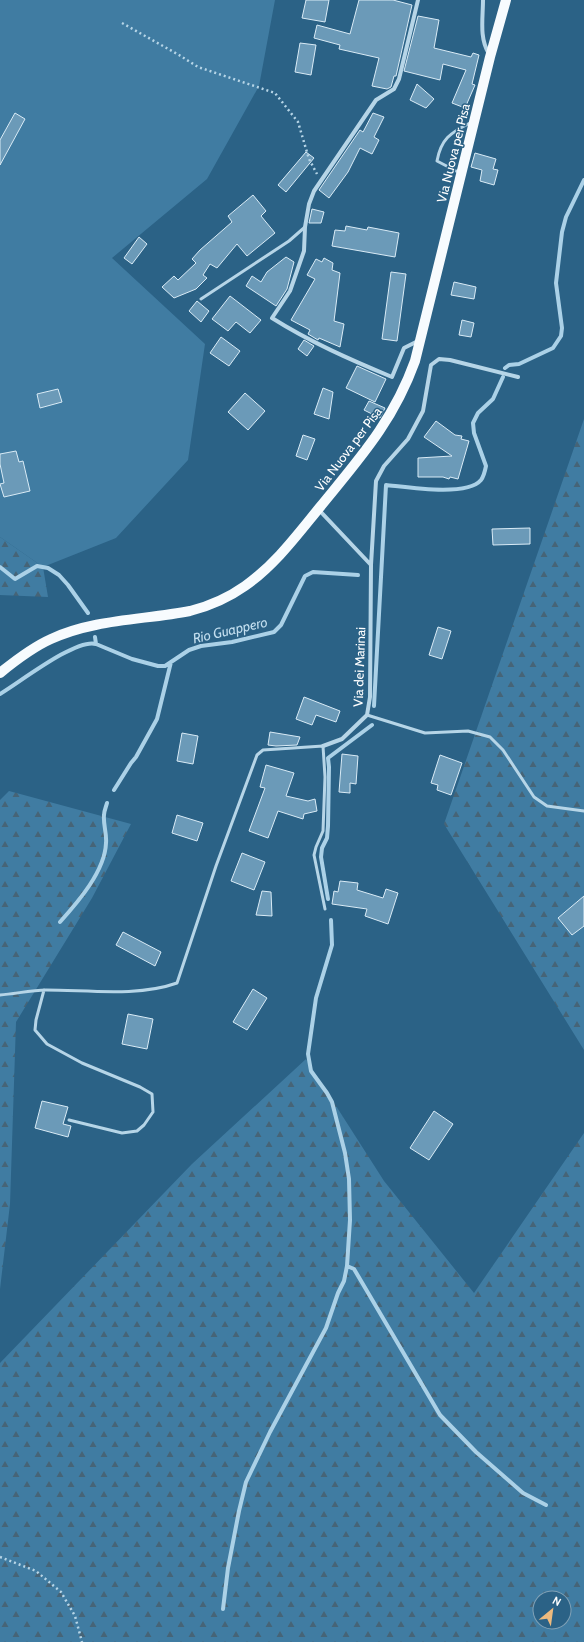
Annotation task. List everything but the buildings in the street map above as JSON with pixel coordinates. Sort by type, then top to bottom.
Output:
[{"type":"main road","name":"Via Nuova per Pisa","points":[[0,673],[37,646],[68,632],[96,625],[190,612],[224,598],[245,586],[261,574],[285,549],[363,455],[388,420],[406,386],[421,340],[490,57],[506,0]]},
{"type":"street","points":[[418,0],[399,79],[394,89],[376,100],[314,191],[305,228],[304,251],[290,291],[272,318],[291,330],[342,357],[392,378],[404,348],[421,340]]},
{"type":"street","points":[[483,0],[484,46],[490,57]]},
{"type":"street","name":"Via dei Marinai","points":[[323,746],[342,739],[367,715],[370,698],[371,565],[376,481],[384,466],[408,439],[423,411],[432,365],[439,359],[450,360],[518,377]]},
{"type":"street","points":[[318,509],[371,565]]},
{"type":"lane","points":[[461,173],[436,161],[442,142],[457,130],[474,122]]},
{"type":"lane","points":[[201,299],[289,241],[305,228]]},
{"type":"lane","points":[[367,715],[425,733],[468,731],[490,738],[503,750],[534,798],[547,806],[584,811]]},
{"type":"lane","points":[[0,995],[44,990],[124,991],[162,988],[177,983],[207,893],[257,755],[263,750],[323,746],[325,777],[323,831],[314,856],[325,908]]},
{"type":"lane","points":[[44,990],[36,1020],[35,1030],[47,1044],[82,1063],[140,1087],[152,1094],[153,1112],[144,1125],[137,1131],[122,1133],[69,1120]]},
{"type":"path","points":[[122,23],[198,67],[275,93],[298,122],[309,159],[321,180]]},
{"type":"path","points":[[0,1557],[36,1571],[61,1592],[75,1616],[82,1642]]},
{"type":"green space","points":[[0,0],[275,0],[259,86],[207,179],[112,258],[205,344],[188,460],[116,538],[43,567],[0,537]]},
{"type":"green space","points":[[584,419],[584,1050],[444,824]]},
{"type":"green space","points":[[0,537],[43,567],[48,597],[0,595]]},
{"type":"green space","points":[[9,791],[131,824],[92,898],[16,1022],[10,1204],[0,1289],[0,800]]},
{"type":"green space","points":[[306,1059],[384,1181],[474,1293],[584,1133],[584,1642],[0,1642],[0,1363],[192,1164]]},
{"type":"waterway","name":"Rio Guappero","points":[[505,368],[509,365],[519,364],[553,348],[561,336],[562,328],[556,283],[562,232],[566,217],[584,180]]},
{"type":"waterway","name":"Rio Guappero","points":[[374,706],[386,485],[421,489],[450,490],[474,485],[481,480],[486,466],[474,433],[473,423],[478,413],[493,399],[503,377]]},
{"type":"waterway","points":[[0,567],[15,579],[37,566],[48,568],[59,575],[68,585],[88,613]]},
{"type":"waterway","name":"Rio Guappero","points":[[0,694],[62,654],[87,644],[96,644],[132,659],[158,666],[165,666],[189,650],[201,646],[232,642],[274,632],[281,625],[305,576],[313,572],[358,575]]},
{"type":"waterway","name":"Rio Guappero","points":[[95,637],[96,644]]},
{"type":"waterway","points":[[114,790],[136,757],[157,719],[171,662]]},
{"type":"waterway","points":[[328,899],[321,857],[322,848],[327,838],[328,826],[328,758],[372,725]]},
{"type":"waterway","points":[[60,922],[82,896],[96,875],[101,864],[106,843],[104,812],[107,803]]},
{"type":"waterway","points":[[223,1609],[228,1568],[246,1482],[270,1432],[326,1328],[338,1293],[344,1281],[347,1266],[350,1220],[349,1179],[345,1153],[332,1102],[311,1071],[308,1054],[316,998],[332,945],[331,920]]},
{"type":"waterway","points":[[347,1266],[354,1269],[440,1415],[476,1452],[523,1493],[546,1505]]}]
